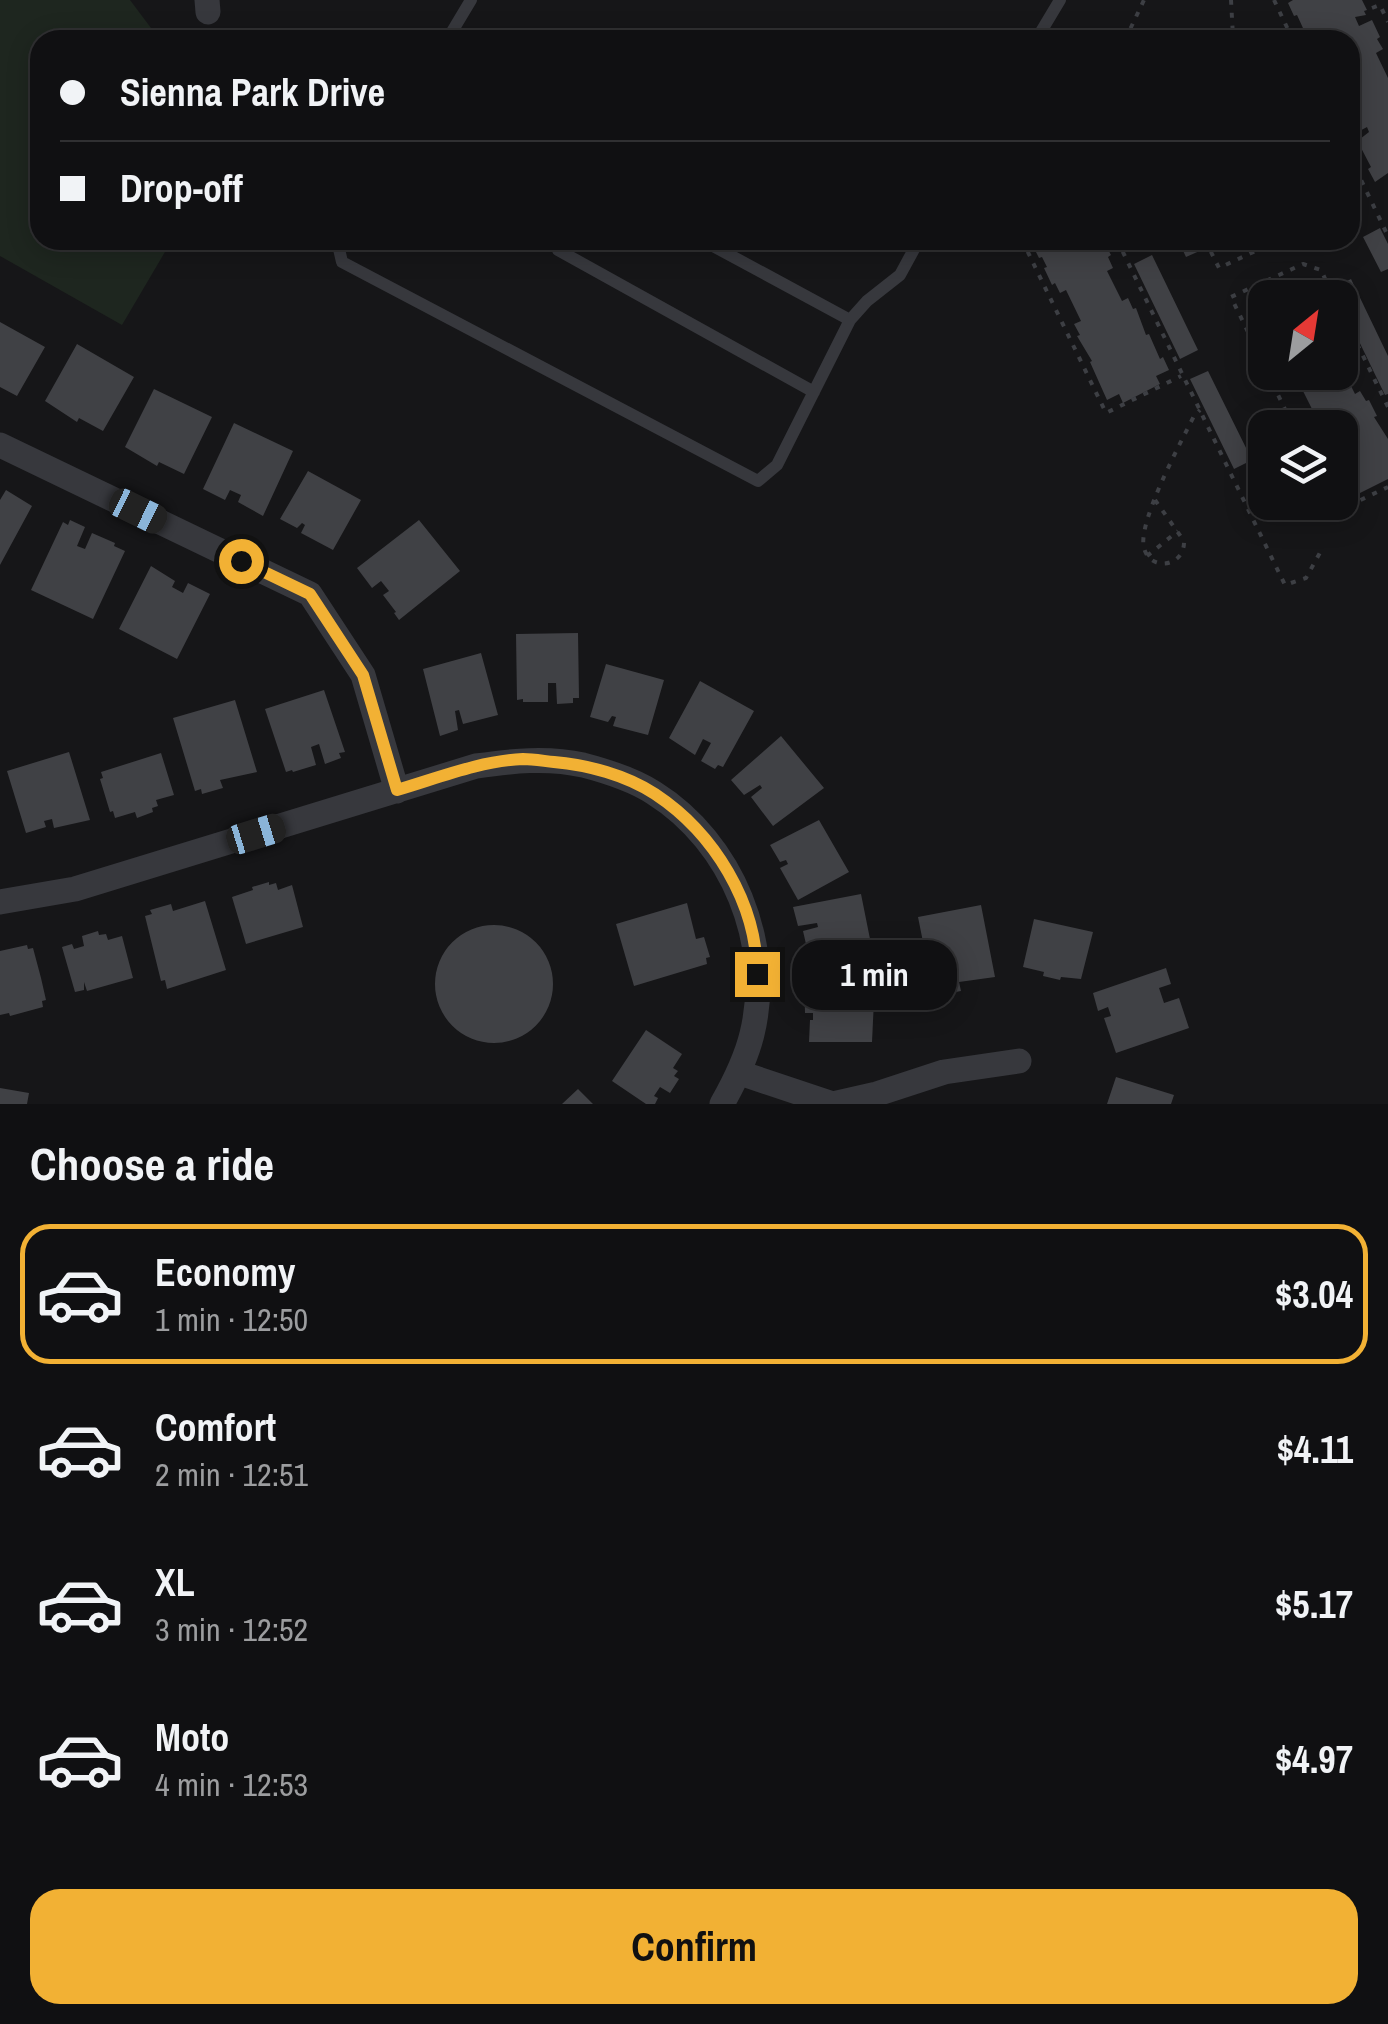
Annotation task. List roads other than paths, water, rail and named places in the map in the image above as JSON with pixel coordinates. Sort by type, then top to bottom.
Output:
[{"type":"street","points":[[0,445],[310,594],[363,675],[397,790]]},
{"type":"street","points":[[0,902],[74,888],[476,766],[524,759],[581,765],[654,793],[690,822],[718,854],[735,885],[757,950],[757,997],[753,1032],[740,1074],[722,1104]]},
{"type":"street","points":[[740,1074],[833,1104],[944,1072],[1019,1061]]},
{"type":"lane","points":[[452,30],[471,0]]},
{"type":"lane","points":[[1042,30],[1060,0]]},
{"type":"lane","points":[[339,250],[342,262],[758,481],[777,465],[850,320],[900,275],[914,250]]},
{"type":"lane","points":[[558,250],[814,392]]},
{"type":"lane","points":[[720,250],[850,320]]}]
